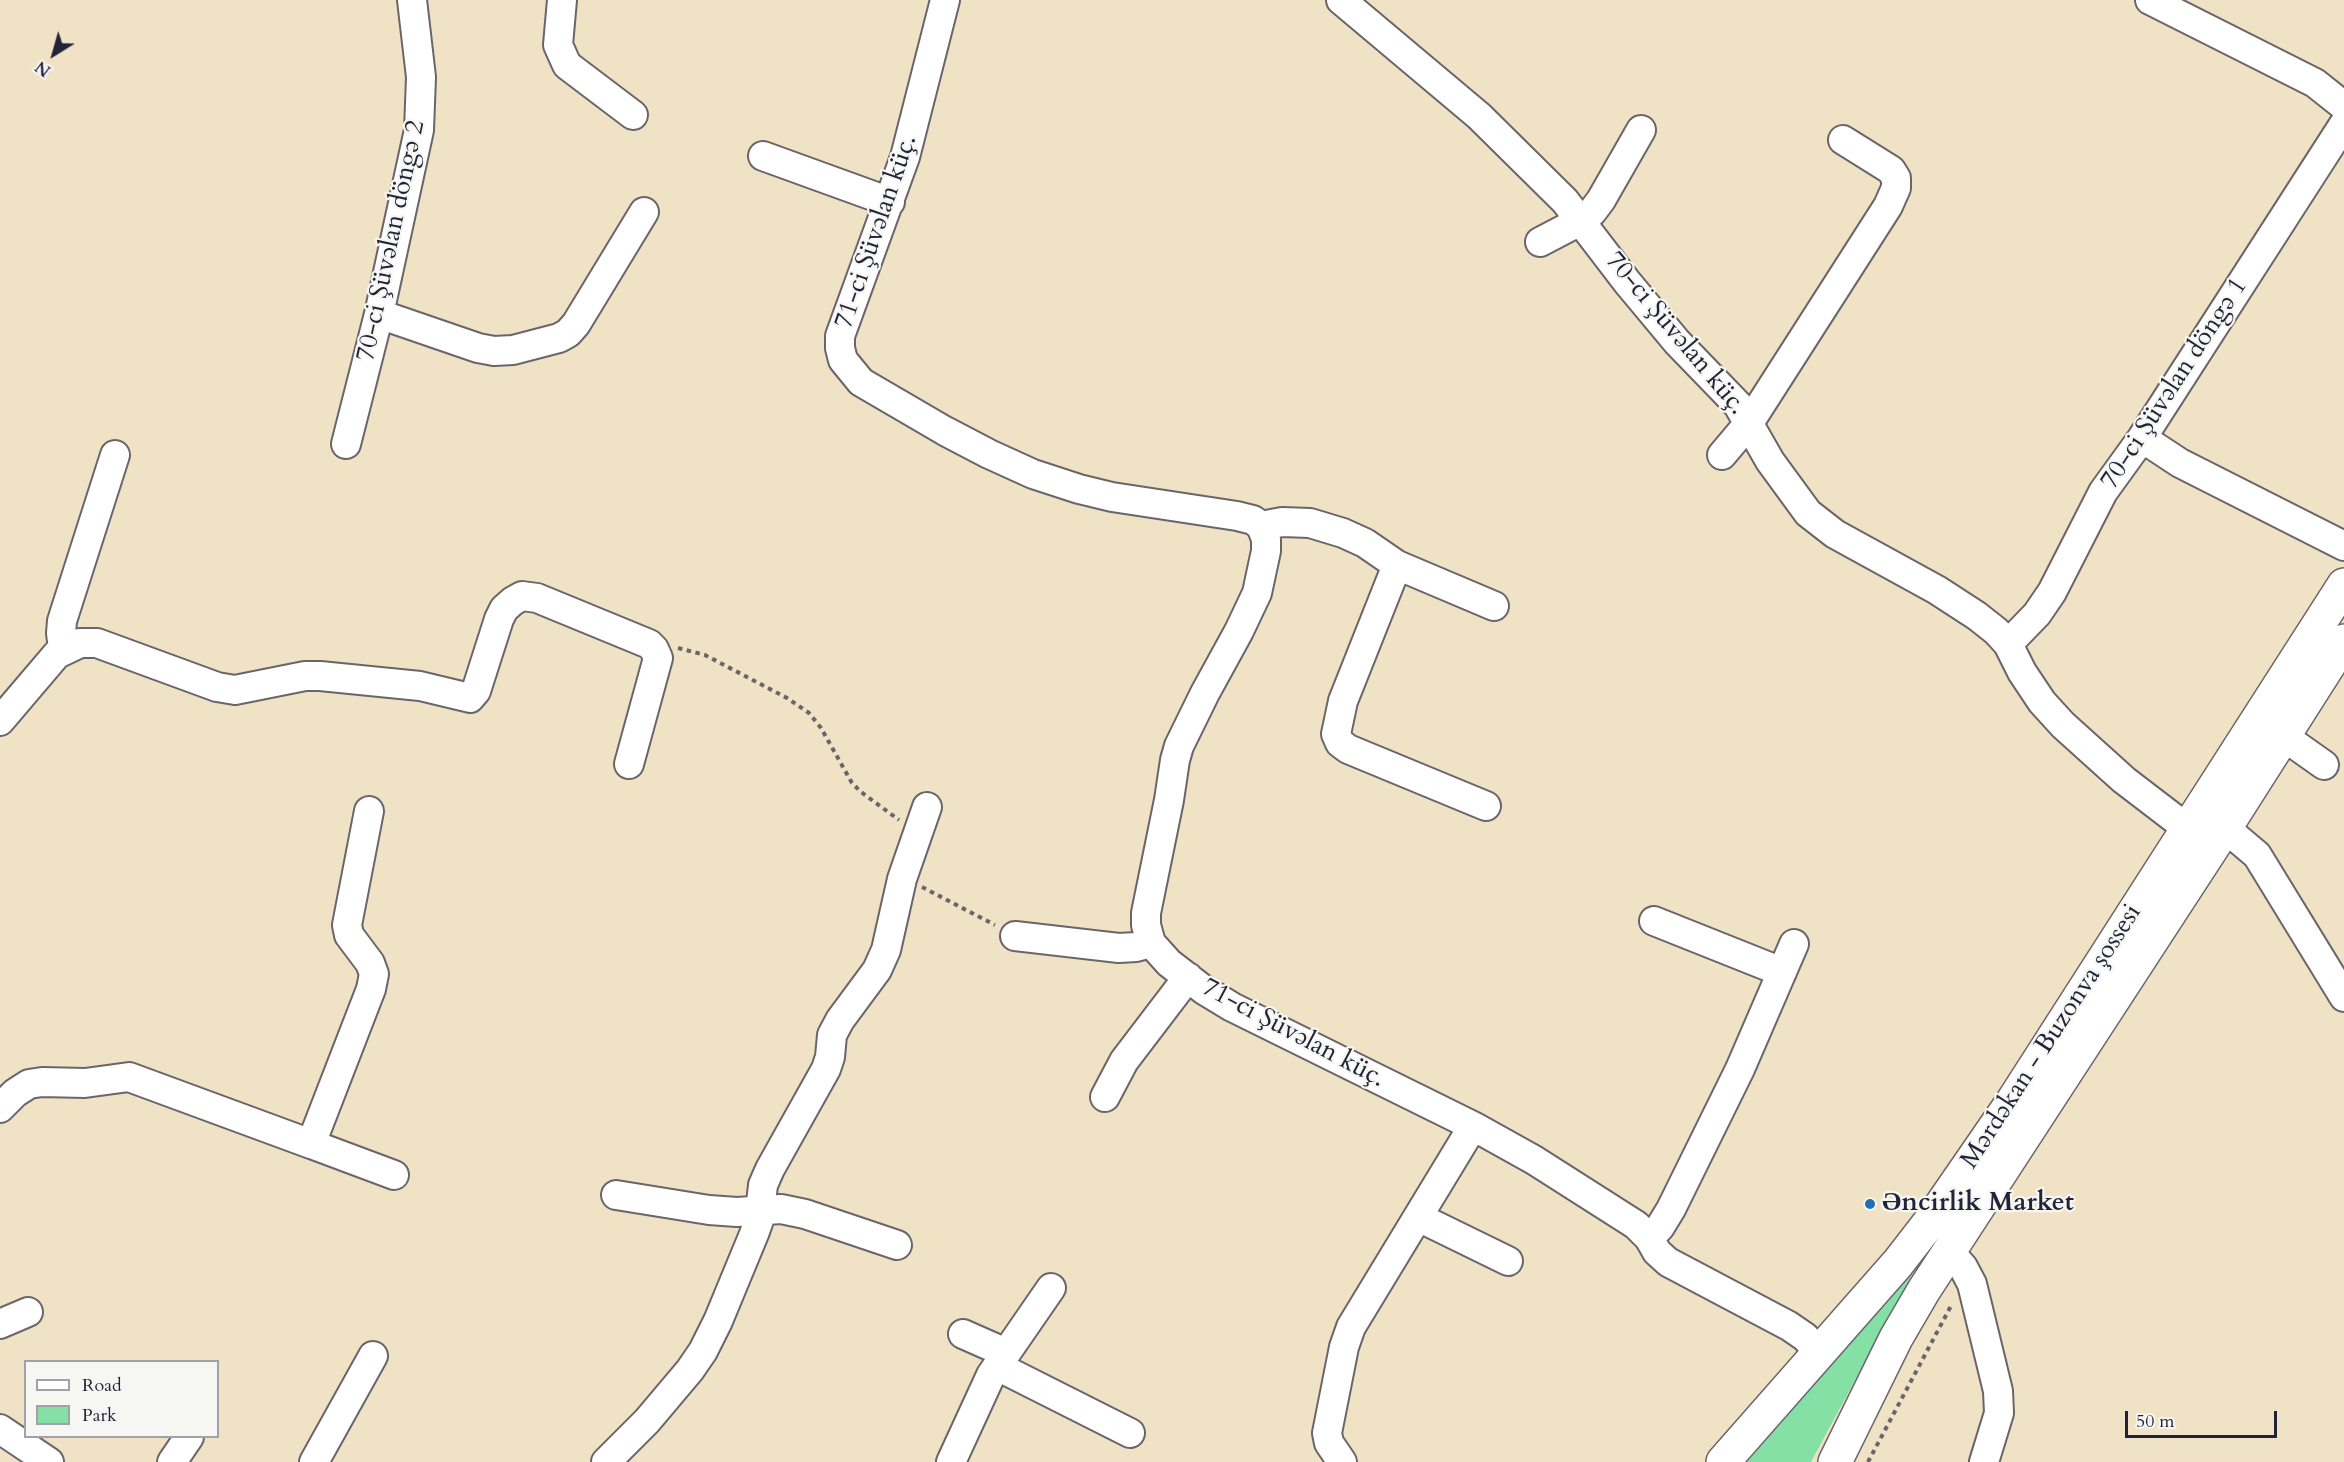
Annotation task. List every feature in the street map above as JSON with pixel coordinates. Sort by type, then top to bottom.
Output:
[{"type":"main road","name":"Mərdəkan - Buzonva şossesi","points":[[1730,1455],[1898,1263],[1929,1223],[2013,1101],[2344,585]]},
{"type":"main road","points":[[1835,1462],[1896,1338],[1948,1250],[2225,828],[2344,641]]},
{"type":"street","name":"70-ci Şüvəlan döngə 2","points":[[346,444],[379,314],[419,130],[421,77],[412,0]]},
{"type":"street","points":[[562,0],[558,45],[567,65],[633,115]]},
{"type":"street","name":"71-ci Şüvəlan küç.","points":[[945,0],[919,108],[890,202],[840,336],[843,360],[861,382],[972,445],[1034,474],[1112,497],[1237,516],[1253,520],[1261,526]]},
{"type":"street","name":"70-ci Şüvəlan küç.","points":[[1341,0],[1479,116],[1552,186],[1582,220],[1627,282],[1677,342],[1738,405],[1776,470],[1801,504],[1820,523],[1977,616],[2008,644],[2037,695],[2063,725],[2124,780],[2188,829]]},
{"type":"street","points":[[2150,0],[2315,83],[2344,106]]},
{"type":"street","name":"70-ci Şüvəlan döngə 1","points":[[2008,644],[2037,614],[2052,592],[2103,492],[2142,438],[2344,124]]},
{"type":"street","points":[[1540,242],[1582,220],[1592,212],[1641,130]]},
{"type":"street","points":[[1722,455],[1749,423],[1888,207],[1896,189],[1896,178],[1892,170],[1843,140]]},
{"type":"street","points":[[763,156],[890,202]]},
{"type":"street","points":[[379,314],[478,348],[495,351],[513,350],[559,338],[576,324],[644,212]]},
{"type":"street","points":[[2142,438],[2180,463],[2344,546]]},
{"type":"street","points":[[63,649],[62,621],[116,455]]},
{"type":"street","points":[[1015,936],[1119,948],[1136,948],[1151,943],[1146,925],[1146,913],[1175,760],[1179,746],[1257,593],[1266,551],[1266,539],[1261,526],[1282,522],[1310,523],[1343,533],[1396,565],[1494,606]]},
{"type":"street","points":[[1396,565],[1343,701],[1336,734],[1340,743],[1348,748],[1486,806]]},
{"type":"street","points":[[0,721],[9,693],[63,649],[80,643],[96,643],[217,687],[235,690],[305,676],[320,676],[420,686],[470,698],[476,691],[504,609],[522,596],[537,598],[649,644],[654,649],[658,658],[629,765]]},
{"type":"street","points":[[2283,736],[2324,765]]},
{"type":"street","points":[[311,1144],[371,988],[374,974],[370,963],[350,935],[346,925],[369,812]]},
{"type":"street","points":[[606,1462],[647,1421],[703,1351],[754,1234],[763,1185],[826,1069],[830,1057],[832,1035],[840,1020],[877,970],[886,950],[902,879],[922,818]]},
{"type":"street","points":[[2225,828],[2257,855],[2344,997]]},
{"type":"street","points":[[1654,921],[1782,972]]},
{"type":"street","name":"71-ci Şüvəlan küç.","points":[[1151,943],[1169,963],[1232,1007],[1473,1126],[1534,1160],[1636,1225],[1668,1262],[1789,1326],[1805,1337],[1820,1353]]},
{"type":"street","points":[[1649,1238],[1660,1227],[1671,1209],[1740,1069],[1794,944]]},
{"type":"street","points":[[1105,1097],[1124,1061],[1188,977]]},
{"type":"street","points":[[0,1108],[15,1093],[29,1084],[85,1083],[129,1077],[394,1175]]},
{"type":"street","points":[[1342,1462],[1329,1443],[1327,1433],[1344,1347],[1359,1311],[1473,1126]]},
{"type":"street","points":[[616,1195],[709,1210],[781,1209],[805,1214],[897,1245]]},
{"type":"street","points":[[1418,1217],[1508,1261]]},
{"type":"street","points":[[1948,1250],[1963,1267],[1972,1284],[1998,1391],[2000,1413],[1984,1462]]},
{"type":"street","points":[[951,1462],[1001,1359],[1051,1288]]},
{"type":"street","points":[[0,1324],[28,1312]]},
{"type":"street","points":[[963,1334],[1001,1359],[1130,1433]]},
{"type":"street","points":[[314,1462],[373,1356]]},
{"type":"street","points":[[0,1429],[44,1461]]},
{"type":"street","points":[[171,1462],[188,1438]]},
{"type":"path","points":[[654,649],[666,646],[705,655],[787,698],[809,713],[821,728],[852,783],[861,792],[902,822],[922,818]]},
{"type":"path","points":[[902,879],[930,890],[1015,936]]},
{"type":"green space","points":[[1916,1267],[1811,1462],[1747,1462]]},
{"type":"place","name":"Əncirlik Market","points":[[1870,1204]]}]
